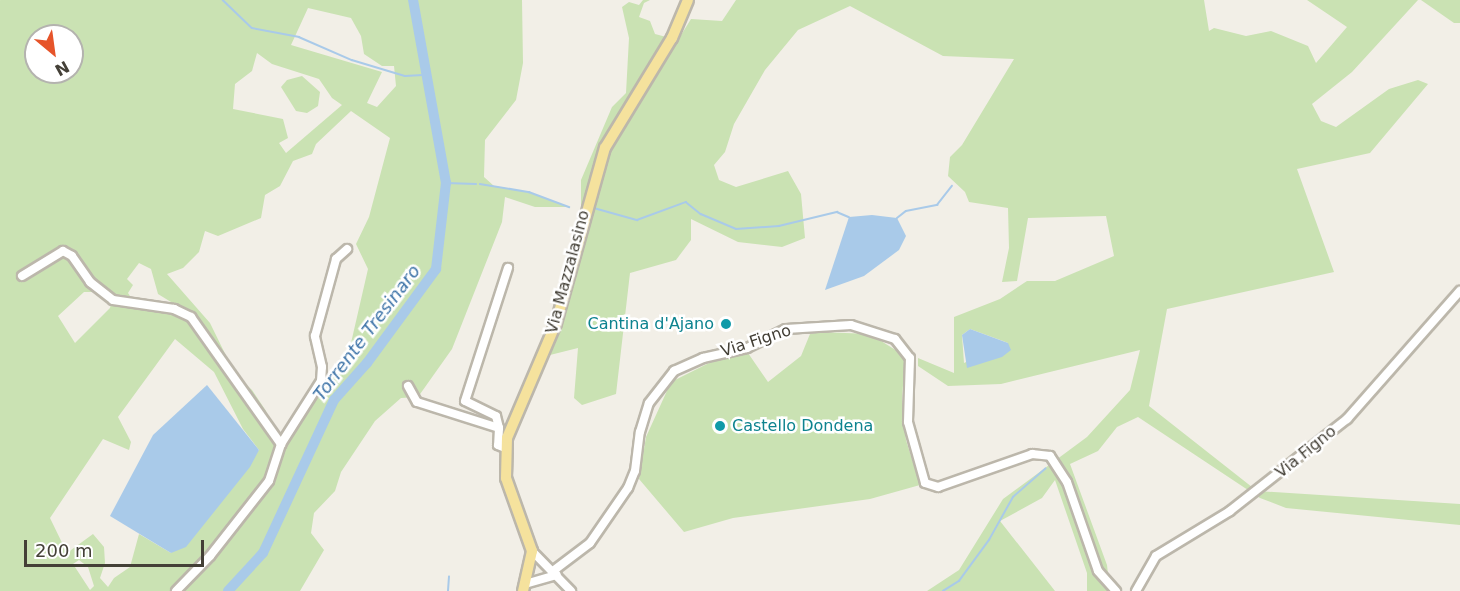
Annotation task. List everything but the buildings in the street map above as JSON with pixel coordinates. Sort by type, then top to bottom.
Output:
[{"type":"main road","name":"Via Mazzalasino","points":[[532,551],[507,478],[505,448],[556,323],[603,154],[672,38],[688,0]]},
{"type":"main road","points":[[524,587],[532,551]]},
{"type":"street","points":[[176,591],[210,556],[269,481],[281,444],[321,381],[322,367],[315,336],[336,259],[348,249]]},
{"type":"street","points":[[22,276],[63,251],[72,256],[90,282],[113,300],[174,309],[191,316],[281,444]]},
{"type":"street","points":[[505,448],[498,445],[499,428],[496,416],[465,401],[508,268]]},
{"type":"street","name":"Via Figno","points":[[1136,591],[1156,556],[1230,511],[1347,419],[1460,291]]},
{"type":"street","name":"Via Figno","points":[[555,573],[590,543],[628,488],[635,471],[639,432],[648,403],[674,371],[703,358],[747,348],[786,329],[851,325],[895,339],[910,358],[908,422],[925,483],[938,488],[1023,456],[1041,453],[1050,456],[1067,482],[1098,571],[1116,591]]},
{"type":"street","points":[[408,386],[417,402],[499,428]]},
{"type":"street","points":[[532,551],[571,591]]},
{"type":"street","points":[[524,587],[555,573]]},
{"type":"green space","points":[[0,0],[522,0],[523,63],[516,100],[485,140],[484,177],[494,186],[529,192],[569,207],[535,207],[505,197],[502,222],[452,349],[418,397],[401,398],[375,421],[341,472],[335,491],[314,513],[311,533],[324,550],[300,591],[179,591],[274,480],[285,443],[320,386],[342,363],[351,343],[368,269],[356,244],[369,217],[390,138],[351,111],[316,144],[312,154],[293,161],[280,186],[265,195],[261,218],[218,236],[205,231],[199,252],[183,268],[167,274],[210,323],[235,374],[252,390],[266,411],[277,445],[266,480],[222,535],[170,591],[0,591]],"holes":[[[308,8],[351,18],[361,36],[364,54],[382,66],[394,66],[396,86],[377,107],[367,103],[382,72],[291,45]],[[257,53],[272,64],[319,79],[332,98],[342,105],[286,153],[279,143],[288,138],[283,119],[233,109],[235,84],[252,71]],[[139,263],[151,269],[158,294],[171,302],[173,309],[136,305],[128,293],[133,285],[127,279]],[[84,292],[97,292],[111,303],[110,308],[75,343],[58,316]],[[175,339],[214,372],[243,429],[259,450],[171,553],[139,534],[130,567],[114,578],[108,587],[100,578],[105,563],[104,547],[93,534],[67,553],[50,518],[103,439],[129,450],[131,442],[118,417]],[[79,560],[88,567],[94,586],[90,590],[73,564]]]},
{"type":"green space","points":[[643,0],[650,0],[644,3],[639,17],[650,21],[655,34],[670,38],[603,146],[581,211],[581,180],[612,107],[626,93],[629,38],[622,7],[629,2],[639,5]]},
{"type":"green space","points":[[736,0],[1204,0],[1209,31],[1214,28],[1246,36],[1271,31],[1308,46],[1316,63],[1347,27],[1307,0],[1418,0],[1352,72],[1312,104],[1321,121],[1336,127],[1389,89],[1418,80],[1428,84],[1370,153],[1297,169],[1334,272],[1167,309],[1149,406],[1257,491],[1460,504],[1460,525],[1286,508],[1260,498],[1138,417],[1117,427],[1098,451],[1070,464],[1107,565],[1110,591],[1087,591],[1087,573],[1055,480],[1042,498],[1000,521],[1055,591],[927,591],[959,570],[1003,499],[1087,437],[1130,390],[1140,350],[1001,384],[948,386],[918,366],[918,358],[954,373],[954,317],[1000,299],[1027,281],[1055,281],[1114,256],[1106,216],[1028,218],[1017,281],[1002,282],[1009,248],[1008,208],[969,202],[965,192],[948,176],[950,157],[962,145],[1014,59],[943,56],[850,6],[798,30],[765,70],[734,124],[725,152],[714,165],[719,180],[736,187],[788,171],[801,194],[805,238],[782,247],[738,242],[691,219],[691,240],[676,260],[630,273],[616,394],[582,405],[574,398],[578,348],[546,356],[566,308],[602,173],[615,141],[691,19],[722,21]],"holes":[[[970,329],[1008,343],[964,363],[962,335]]]},
{"type":"green space","points":[[1421,0],[1460,0],[1460,23],[1454,23]]},
{"type":"green space","points":[[302,76],[320,92],[318,106],[307,113],[296,111],[281,87],[287,80]]},
{"type":"green space","points":[[821,332],[870,334],[905,356],[902,400],[906,440],[920,485],[870,499],[733,518],[684,532],[639,479],[646,437],[671,382],[709,363],[748,353],[768,382],[801,356],[810,334]]},
{"type":"water","points":[[872,215],[897,218],[906,236],[899,250],[864,276],[825,290],[849,217]]},
{"type":"water","points":[[970,329],[1008,343],[1011,350],[1002,357],[967,368],[962,335]]},
{"type":"water","points":[[207,385],[259,450],[250,467],[186,547],[171,553],[110,516],[153,435]]},
{"type":"waterway","points":[[223,0],[252,28],[299,37],[352,60],[405,76],[427,75]]},
{"type":"waterway","name":"Torrente Tresinaro","points":[[228,591],[263,553],[334,400],[367,363],[436,269],[446,183],[413,0]]},
{"type":"waterway","points":[[446,183],[476,184]]},
{"type":"waterway","points":[[480,184],[529,192],[569,207]]},
{"type":"waterway","points":[[897,218],[906,211],[937,205],[952,186]]},
{"type":"waterway","points":[[594,208],[637,220],[686,202],[701,214],[736,229],[779,226],[837,212],[849,217]]},
{"type":"waterway","points":[[943,591],[959,581],[989,540],[1013,497],[1045,469]]},
{"type":"waterway","points":[[448,591],[449,577]]},
{"type":"place","name":"Cantina d'Ajano","points":[[726,324]]},
{"type":"place","name":"Castello Dondena","points":[[720,426]]}]
